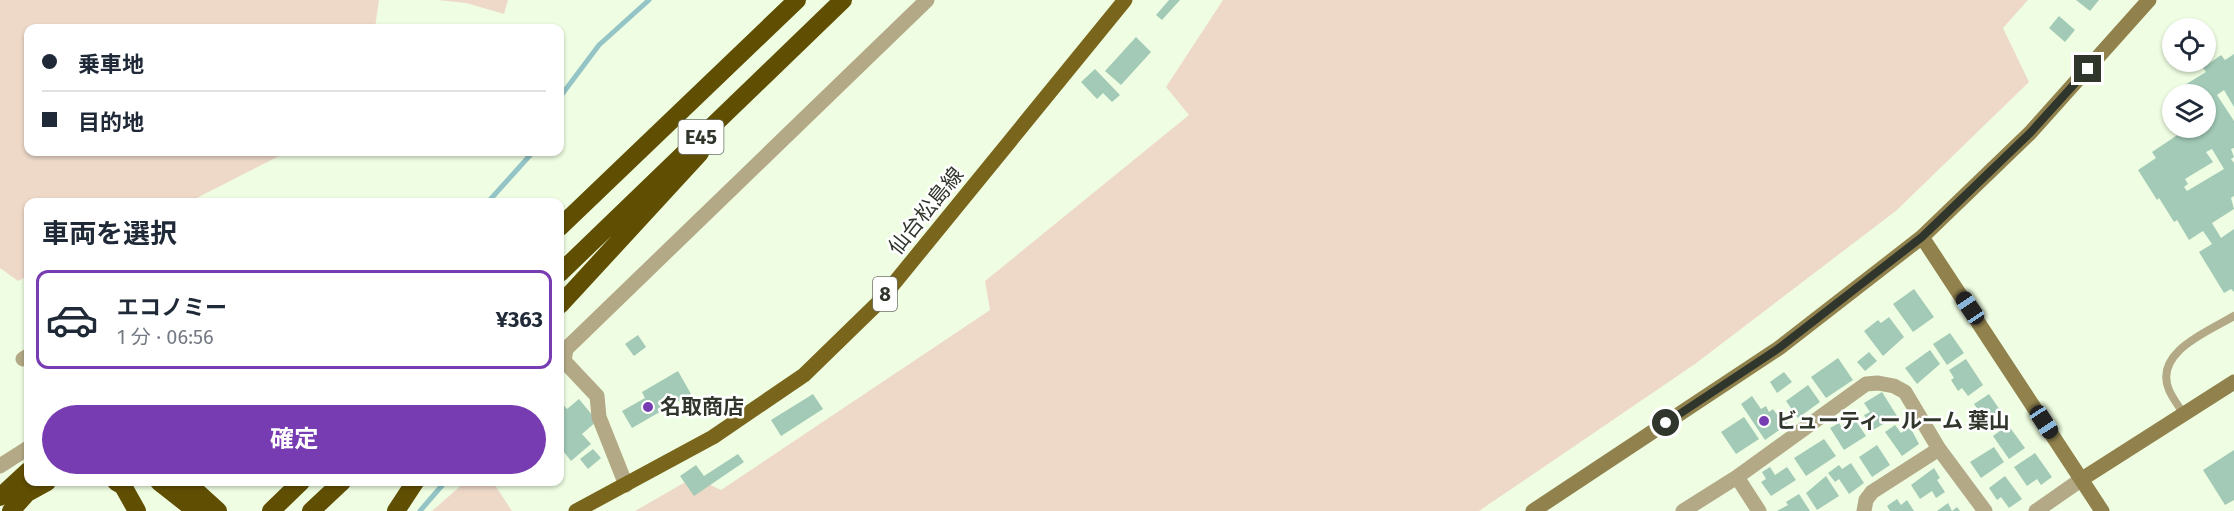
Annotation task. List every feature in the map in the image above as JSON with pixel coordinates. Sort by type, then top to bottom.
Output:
[{"type":"highway","name":"E45","points":[[564,223],[796,0]]},
{"type":"highway","name":"E45","points":[[564,269],[843,0]]},
{"type":"highway","points":[[564,301],[825,18]]},
{"type":"highway","points":[[564,207],[659,132]]},
{"type":"highway","points":[[0,496],[24,475]]},
{"type":"highway","points":[[11,511],[27,493],[40,486]]},
{"type":"highway","points":[[123,486],[137,511]]},
{"type":"highway","points":[[164,486],[196,511]]},
{"type":"highway","points":[[190,486],[218,511]]},
{"type":"highway","points":[[271,511],[297,486]]},
{"type":"highway","points":[[311,511],[338,486]]},
{"type":"highway","points":[[396,511],[412,486]]},
{"type":"main road","name":"仙台松島線","points":[[576,511],[714,437],[804,375],[878,303],[1125,0]]},
{"type":"street","points":[[626,485],[598,417],[597,396],[564,361],[566,349],[564,341],[927,0]]},
{"type":"street","points":[[1533,511],[1779,348],[1922,237],[2030,133],[2149,0]]},
{"type":"street","points":[[1922,237],[2102,511]]},
{"type":"street","points":[[1683,511],[1737,477],[1866,384],[1878,382],[1894,386],[1905,393],[1939,449],[1985,511]]},
{"type":"street","points":[[2036,511],[2234,382]]},
{"type":"street","points":[[1864,511],[1866,501],[1872,492],[1939,449]]},
{"type":"street","points":[[0,466],[24,451]]},
{"type":"street","points":[[1737,477],[1759,511]]},
{"type":"lane","points":[[2184,414],[2168,389],[2168,364],[2177,351],[2234,316]]},
{"type":"shaded area","points":[[0,0],[379,0],[376,24],[24,24],[24,156],[279,156],[197,198],[24,198],[24,278],[18,281],[0,268]]},
{"type":"shaded area","points":[[438,0],[508,0],[504,14],[466,3]]},
{"type":"shaded area","points":[[1223,0],[2028,0],[2003,28],[2029,82],[1897,210],[1695,364],[1479,511],[635,511],[694,477],[721,490],[990,310],[985,281],[1189,115],[1166,87]]},
{"type":"shaded area","points":[[460,486],[496,486],[512,511],[432,511]]},
{"type":"building","points":[[1169,0],[1180,0],[1162,20],[1156,15]]},
{"type":"building","points":[[2076,0],[2099,0],[2090,11]]},
{"type":"building","points":[[2059,16],[2075,30],[2065,42],[2049,28]]},
{"type":"building","points":[[1136,37],[1151,52],[1121,85],[1105,71]]},
{"type":"building","points":[[2234,54],[2234,107],[2224,90],[2217,95],[2234,121],[2234,148],[2231,149],[2234,157],[2231,159],[2234,163],[2234,196],[2231,198],[2234,209],[2212,223],[2221,238],[2234,229],[2234,292],[2231,289],[2224,293],[2199,252],[2212,244],[2203,231],[2189,240],[2177,220],[2174,222],[2159,198],[2157,200],[2138,170],[2156,158],[2152,152],[2173,138],[2216,138],[2216,84],[2186,84],[2206,72],[2216,72],[2216,59],[2221,55],[2225,60]],"holes":[[[2212,149],[2224,169],[2187,191],[2184,187],[2188,184],[2185,179],[2213,162],[2206,152]]]},
{"type":"building","points":[[1095,69],[1120,95],[1112,102],[1103,93],[1097,99],[1081,82]]},
{"type":"building","points":[[1914,289],[1934,317],[1913,332],[1893,304]]},
{"type":"building","points":[[1889,317],[1904,337],[1883,356],[1864,331],[1878,320],[1881,323]]},
{"type":"building","points":[[1950,333],[1964,353],[1947,365],[1933,344]]},
{"type":"building","points":[[638,335],[646,347],[634,356],[625,344]]},
{"type":"building","points":[[1930,350],[1940,364],[1917,384],[1905,368]]},
{"type":"building","points":[[1869,352],[1877,361],[1865,371],[1857,362]]},
{"type":"building","points":[[1838,358],[1853,380],[1826,398],[1811,377]]},
{"type":"building","points":[[1966,359],[1983,385],[1968,396],[1962,388],[1958,391],[1951,380],[1954,378],[1949,370]]},
{"type":"building","points":[[678,371],[691,394],[632,428],[622,411],[645,398],[642,392]]},
{"type":"building","points":[[1784,372],[1792,382],[1777,393],[1770,382]]},
{"type":"building","points":[[1808,385],[1820,402],[1798,418],[1786,401]]},
{"type":"building","points":[[1882,392],[1897,416],[1873,430],[1864,415],[1870,412],[1864,403]]},
{"type":"building","points":[[813,394],[823,409],[781,436],[771,420]]},
{"type":"building","points":[[1989,394],[2004,416],[1989,426],[1974,404]]},
{"type":"building","points":[[1752,396],[1761,409],[1766,406],[1769,412],[1773,409],[1778,416],[1782,414],[1788,424],[1765,440],[1741,404]]},
{"type":"building","points":[[579,399],[597,421],[582,434],[591,444],[571,461],[564,452],[564,406],[567,409]]},
{"type":"building","points":[[1744,417],[1759,439],[1736,454],[1721,432]]},
{"type":"building","points":[[1854,418],[1866,436],[1844,450],[1830,428],[1839,423],[1841,426]]},
{"type":"building","points":[[1895,425],[1901,433],[1910,427],[1919,444],[1902,456],[1885,432]]},
{"type":"building","points":[[2008,425],[2025,448],[2009,459],[1993,436]]},
{"type":"building","points":[[1824,439],[1836,456],[1806,476],[1794,458]]},
{"type":"building","points":[[1877,445],[1890,465],[1872,477],[1859,457]]},
{"type":"building","points":[[1994,447],[2004,462],[1981,478],[1970,462]]},
{"type":"building","points":[[593,449],[601,458],[588,469],[580,459]]},
{"type":"building","points":[[2234,450],[2234,500],[2225,505],[2203,470]]},
{"type":"building","points":[[2035,453],[2052,477],[2041,485],[2037,479],[2027,486],[2014,467]]},
{"type":"building","points":[[738,454],[744,462],[694,496],[680,476],[696,465],[704,476]]},
{"type":"building","points":[[1851,463],[1864,483],[1849,494],[1839,479],[1835,482],[1828,473],[1839,465],[1842,469]]},
{"type":"building","points":[[1770,467],[1775,475],[1787,467],[1796,480],[1771,496],[1761,482],[1766,479],[1762,472]]},
{"type":"building","points":[[1934,468],[1940,478],[1937,480],[1945,492],[1936,498],[1932,491],[1920,499],[1911,485]]},
{"type":"building","points":[[1826,476],[1839,496],[1817,510],[1806,493]]},
{"type":"building","points":[[2005,476],[2022,499],[2009,508],[2001,497],[1997,500],[1989,488]]},
{"type":"building","points":[[1799,494],[1810,511],[1777,511],[1788,505],[1786,502]]},
{"type":"building","points":[[1897,499],[1901,505],[1907,500],[1914,511],[1890,511],[1887,506]]},
{"type":"building","points":[[1948,503],[1952,511],[1937,511]]},
{"type":"waterway","points":[[564,92],[599,45],[649,0]]},
{"type":"waterway","points":[[492,198],[529,156]]},
{"type":"waterway","points":[[420,511],[442,486]]},
{"type":"place","name":"名取商店","points":[[648,407]]},
{"type":"place","name":"ビューティールーム 葉山","points":[[1764,421]]},
{"type":"route","points":[[1666,423],[1779,348],[1922,237],[2030,133],[2088,69]]}]
